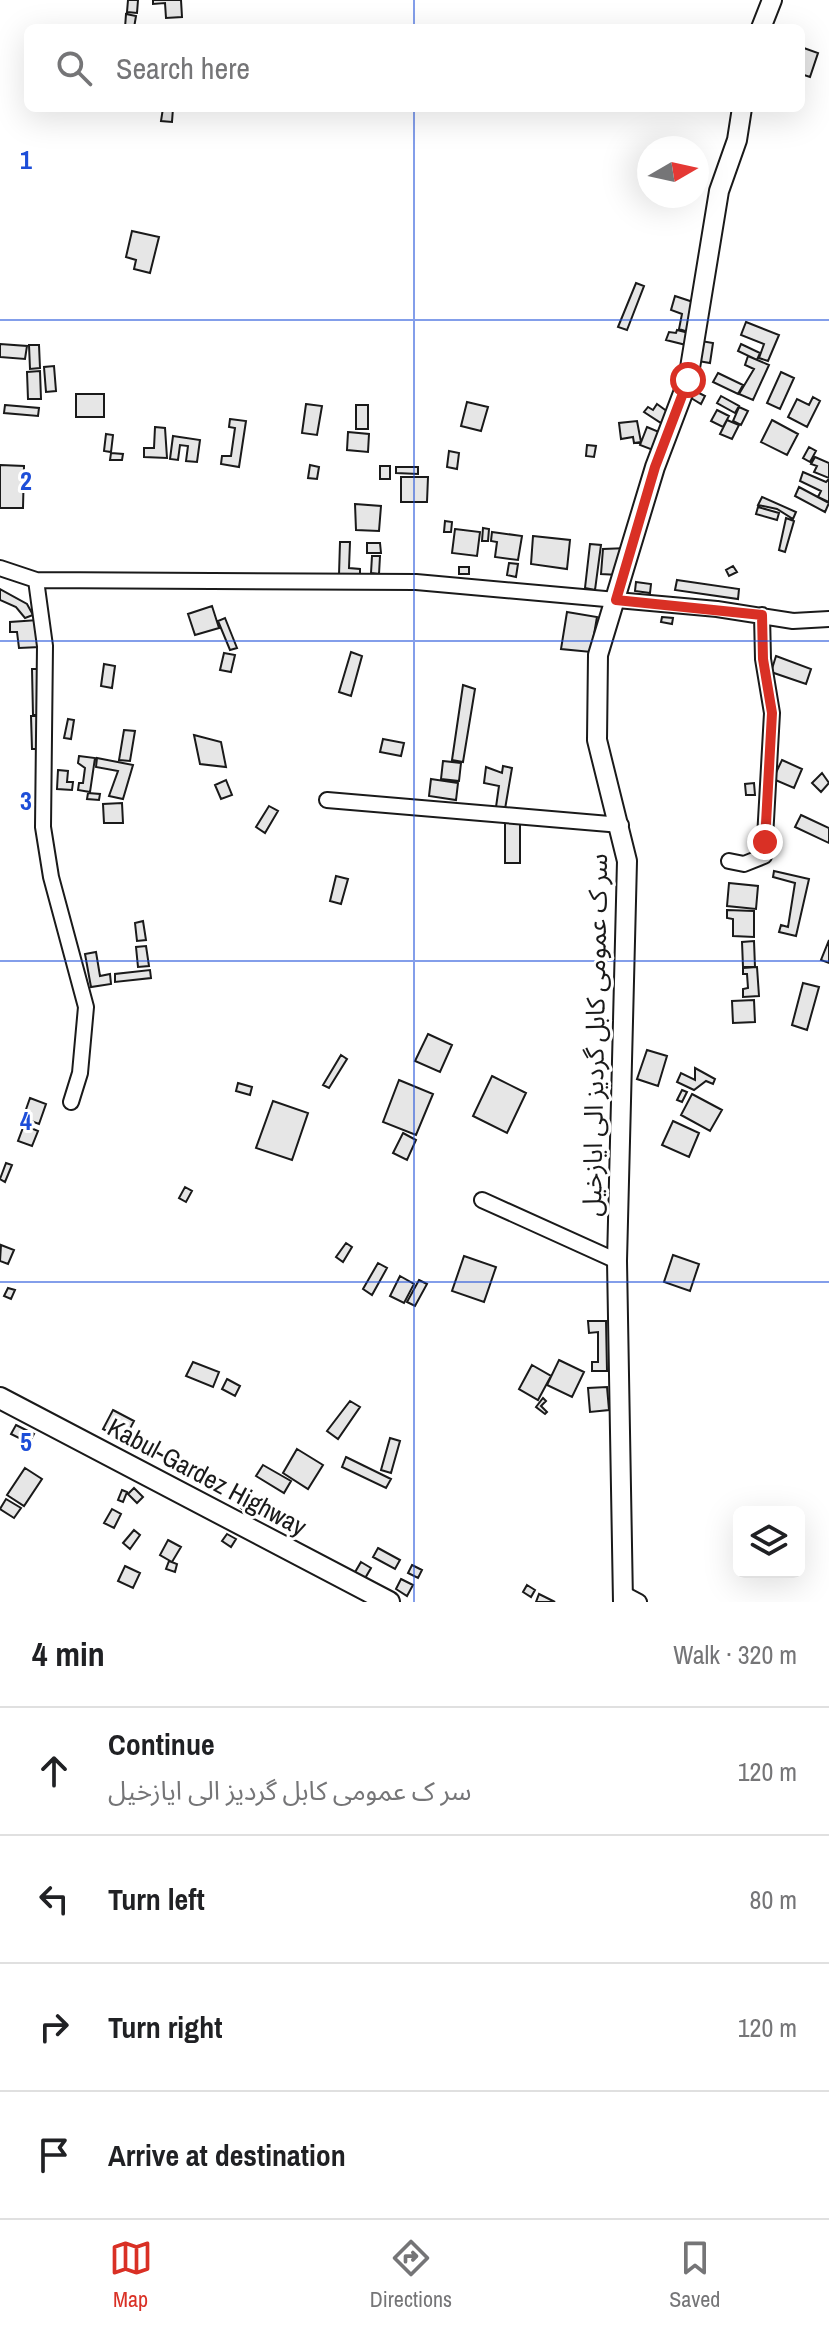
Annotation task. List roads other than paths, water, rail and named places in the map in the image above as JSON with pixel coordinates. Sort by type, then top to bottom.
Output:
[{"type":"highway","name":"Kabul-Gardez Highway","points":[[0,1398],[389,1602]]},
{"type":"main road","points":[[763,24],[772,0]]},
{"type":"main road","name":"سر ک عمومی کابل گردیز الی ایازخیل","points":[[628,1599],[617,1261],[627,861],[621,825],[597,740],[595,696],[598,655],[655,467],[688,380],[719,191],[737,140],[741,112]]},
{"type":"street","points":[[0,568],[36,580],[416,582],[762,615],[793,621],[829,619]]},
{"type":"street","points":[[36,580],[45,646],[43,827],[51,877],[86,1007],[80,1073],[71,1102]]},
{"type":"street","points":[[729,861],[744,864],[764,856],[772,713],[763,659],[762,615]]},
{"type":"street","points":[[327,800],[621,825]]},
{"type":"street","points":[[482,1200],[617,1261]]}]
